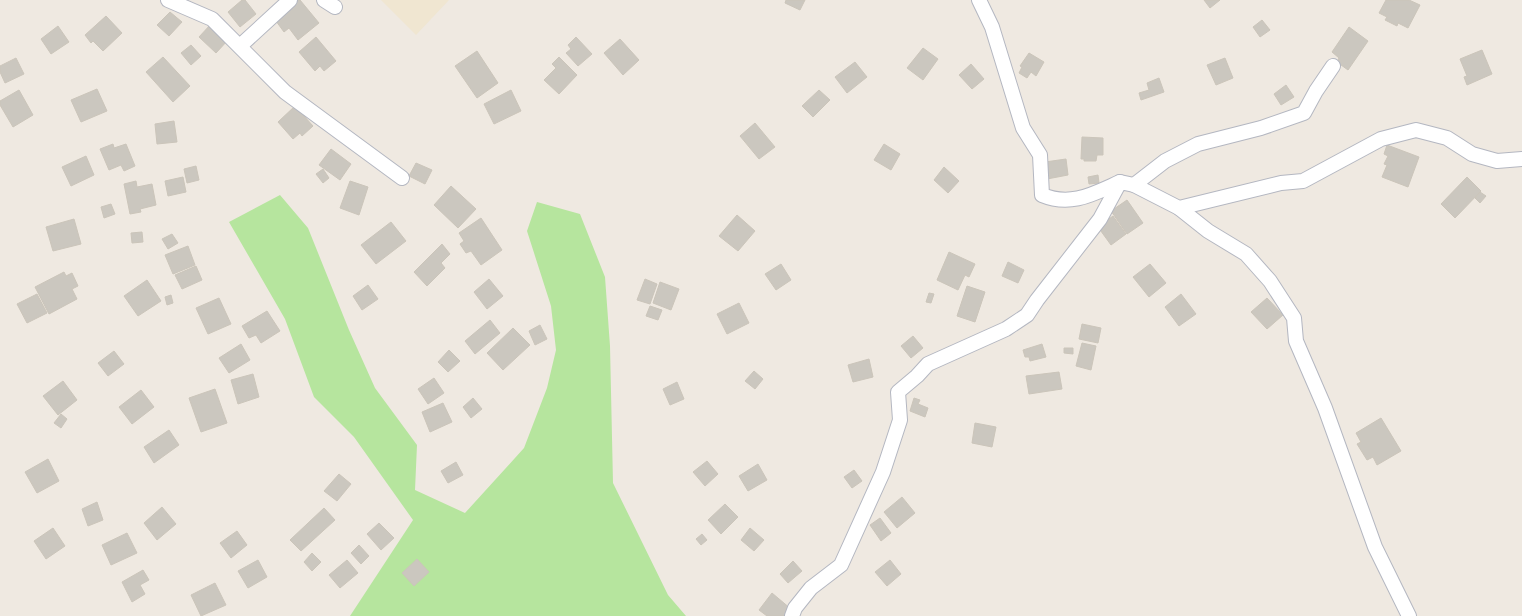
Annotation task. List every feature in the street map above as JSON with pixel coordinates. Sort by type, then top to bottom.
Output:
[{"type":"street","points":[[168,0],[212,19],[285,92],[402,178]]},
{"type":"street","points":[[240,46],[290,0]]},
{"type":"street","points":[[978,0],[992,27],[1023,128],[1040,155],[1042,195],[1055,201],[1084,198],[1127,183],[1198,144],[1261,128],[1304,113],[1316,91],[1334,66]]},
{"type":"street","points":[[1179,208],[1281,183],[1303,181],[1381,139],[1416,130],[1447,138],[1472,154],[1497,161],[1522,159]]},
{"type":"street","points":[[1127,183],[1179,208],[1208,231],[1246,254],[1270,281],[1294,318],[1296,341],[1325,408],[1375,547],[1410,616]]},
{"type":"street","points":[[792,616],[794,608],[811,588],[841,565],[883,472],[900,420],[898,392],[928,364],[1006,329],[1028,315],[1037,300],[1127,183]]},
{"type":"shaded area","points":[[381,0],[449,0],[416,35]]},
{"type":"green space","points":[[280,195],[308,228],[349,330],[375,388],[417,445],[415,490],[465,513],[524,448],[547,388],[556,350],[551,306],[527,231],[537,202],[580,214],[605,277],[610,346],[613,483],[668,595],[686,616],[350,616],[413,520],[354,437],[314,397],[285,319],[229,222]]},
{"type":"building","points":[[242,0],[245,0],[256,14],[240,27],[228,12]]},
{"type":"building","points":[[292,0],[300,0],[319,23],[298,40],[289,28],[284,32],[276,21]]},
{"type":"building","points":[[786,0],[805,0],[800,10],[785,3]]},
{"type":"building","points":[[1204,0],[1220,0],[1210,8]]},
{"type":"building","points":[[1386,0],[1409,0],[1420,5],[1408,28],[1398,23],[1397,26],[1385,20],[1387,17],[1379,13]]},
{"type":"building","points":[[170,12],[182,22],[169,36],[157,25]]},
{"type":"building","points":[[106,16],[122,33],[103,51],[93,41],[91,43],[85,35]]},
{"type":"building","points":[[1262,20],[1270,30],[1260,37],[1253,27]]},
{"type":"building","points":[[211,24],[228,40],[216,53],[199,37]]},
{"type":"building","points":[[58,26],[69,42],[51,54],[41,39]]},
{"type":"building","points":[[1349,27],[1368,41],[1348,70],[1337,62],[1339,58],[1332,52]]},
{"type":"building","points":[[316,37],[336,61],[324,71],[320,66],[315,71],[299,52]]},
{"type":"building","points":[[576,37],[592,54],[578,66],[566,53],[571,49],[568,45]]},
{"type":"building","points":[[620,39],[639,60],[623,75],[604,53]]},
{"type":"building","points":[[191,45],[201,56],[191,65],[181,53]]},
{"type":"building","points":[[923,48],[938,59],[923,80],[907,68]]},
{"type":"building","points":[[1482,50],[1492,74],[1467,85],[1464,77],[1467,76],[1460,59]]},
{"type":"building","points":[[477,51],[498,83],[477,98],[455,66]]},
{"type":"building","points":[[1029,53],[1044,62],[1036,76],[1031,72],[1027,78],[1019,73],[1022,67],[1020,66]]},
{"type":"building","points":[[163,57],[190,86],[173,102],[146,72]]},
{"type":"building","points":[[559,57],[577,75],[559,94],[544,80],[556,68],[552,64]]},
{"type":"building","points":[[16,58],[24,74],[5,83],[0,72],[0,66]]},
{"type":"building","points":[[1225,58],[1233,78],[1216,85],[1207,65]]},
{"type":"building","points":[[855,62],[867,77],[847,93],[835,77]]},
{"type":"building","points":[[971,64],[984,79],[972,89],[959,75]]},
{"type":"building","points":[[1159,78],[1164,92],[1141,100],[1139,93],[1149,90],[1147,83]]},
{"type":"building","points":[[1286,85],[1294,97],[1281,105],[1274,94]]},
{"type":"building","points":[[97,89],[107,111],[81,122],[71,100]]},
{"type":"building","points":[[19,90],[33,115],[13,127],[0,105],[0,101]]},
{"type":"building","points":[[511,90],[521,111],[494,124],[484,104]]},
{"type":"building","points":[[819,90],[830,100],[813,117],[802,106]]},
{"type":"building","points":[[295,106],[313,126],[302,136],[300,133],[293,139],[278,122]]},
{"type":"building","points":[[174,121],[177,142],[157,144],[155,124]]},
{"type":"building","points":[[755,123],[775,147],[759,159],[740,136]]},
{"type":"building","points":[[1082,137],[1103,138],[1103,155],[1097,155],[1096,161],[1084,161],[1084,159],[1081,159]]},
{"type":"building","points":[[113,144],[114,148],[126,144],[135,166],[124,171],[121,165],[109,170],[100,149]]},
{"type":"building","points":[[884,144],[900,154],[891,170],[874,160]]},
{"type":"building","points":[[1387,145],[1419,157],[1408,187],[1382,177],[1387,165],[1384,164],[1388,156],[1384,154]]},
{"type":"building","points":[[331,149],[351,164],[340,180],[319,165]]},
{"type":"building","points":[[86,156],[94,175],[71,186],[62,167]]},
{"type":"building","points":[[1066,159],[1068,175],[1047,179],[1045,162]]},
{"type":"building","points":[[416,163],[432,170],[425,184],[409,176]]},
{"type":"building","points":[[196,166],[199,180],[187,183],[184,169]]},
{"type":"building","points":[[944,167],[959,181],[948,193],[934,180]]},
{"type":"building","points":[[323,169],[329,178],[323,183],[316,174]]},
{"type":"building","points":[[1098,175],[1099,183],[1089,184],[1088,177]]},
{"type":"building","points":[[183,177],[186,192],[168,196],[165,181]]},
{"type":"building","points":[[1467,177],[1481,191],[1455,218],[1441,204]]},
{"type":"building","points":[[136,181],[137,187],[152,184],[156,205],[140,209],[141,212],[130,214],[124,184]]},
{"type":"building","points":[[350,181],[368,187],[359,215],[340,208]]},
{"type":"building","points":[[451,186],[476,209],[458,228],[434,205]]},
{"type":"building","points":[[1480,192],[1486,196],[1480,203],[1475,198]]},
{"type":"building","points":[[1127,200],[1143,223],[1127,234],[1111,211]]},
{"type":"building","points":[[111,204],[115,214],[104,218],[101,207]]},
{"type":"building","points":[[737,215],[755,231],[738,251],[719,236]]},
{"type":"building","points":[[1113,216],[1126,234],[1111,245],[1098,227]]},
{"type":"building","points":[[481,218],[502,250],[481,265],[471,251],[466,253],[460,244],[464,241],[459,233]]},
{"type":"building","points":[[74,219],[81,244],[53,251],[46,227]]},
{"type":"building","points":[[391,222],[406,241],[376,264],[361,245]]},
{"type":"building","points":[[142,232],[143,242],[132,243],[131,233]]},
{"type":"building","points":[[172,234],[178,243],[168,249],[162,239]]},
{"type":"building","points":[[442,244],[450,254],[441,263],[445,268],[427,286],[414,272]]},
{"type":"building","points":[[188,246],[195,265],[173,274],[165,255]]},
{"type":"building","points":[[949,252],[975,264],[969,277],[965,275],[958,290],[937,280]]},
{"type":"building","points":[[1008,262],[1024,270],[1018,283],[1002,276]]},
{"type":"building","points":[[781,264],[791,280],[776,290],[765,274]]},
{"type":"building","points":[[1150,264],[1166,283],[1149,297],[1133,277]]},
{"type":"building","points":[[196,266],[202,280],[182,289],[175,275]]},
{"type":"building","points":[[64,272],[66,276],[72,273],[78,286],[72,289],[77,299],[49,314],[35,287]]},
{"type":"building","points":[[489,279],[503,296],[487,309],[474,292]]},
{"type":"building","points":[[645,279],[657,284],[650,304],[637,300]]},
{"type":"building","points":[[147,280],[161,301],[138,316],[124,296]]},
{"type":"building","points":[[660,282],[679,289],[671,310],[653,303]]},
{"type":"building","points":[[368,285],[378,299],[362,310],[353,296]]},
{"type":"building","points":[[967,286],[985,292],[975,322],[957,316]]},
{"type":"building","points":[[929,293],[934,294],[931,303],[926,302]]},
{"type":"building","points":[[37,294],[47,313],[27,323],[17,304]]},
{"type":"building","points":[[1181,294],[1196,314],[1179,326],[1165,307]]},
{"type":"building","points":[[171,295],[173,303],[167,305],[165,297]]},
{"type":"building","points":[[219,298],[231,324],[208,334],[196,308]]},
{"type":"building","points":[[1267,298],[1283,315],[1267,329],[1251,312]]},
{"type":"building","points":[[739,303],[749,323],[727,334],[717,314]]},
{"type":"building","points":[[650,306],[662,310],[658,320],[646,316]]},
{"type":"building","points":[[267,311],[280,331],[261,343],[256,335],[249,338],[242,326]]},
{"type":"building","points":[[490,320],[500,333],[475,354],[465,341]]},
{"type":"building","points":[[1082,324],[1101,328],[1098,343],[1079,339]]},
{"type":"building","points":[[540,325],[547,339],[535,345],[529,331]]},
{"type":"building","points":[[513,328],[530,345],[503,370],[487,353]]},
{"type":"building","points":[[913,336],[923,348],[911,358],[901,346]]},
{"type":"building","points":[[1082,343],[1096,346],[1091,370],[1076,366]]},
{"type":"building","points":[[241,344],[250,360],[229,373],[219,358]]},
{"type":"building","points":[[1042,344],[1046,357],[1030,361],[1029,357],[1025,357],[1023,350]]},
{"type":"building","points":[[1064,348],[1073,348],[1073,354],[1064,353]]},
{"type":"building","points":[[449,350],[460,361],[448,372],[438,362]]},
{"type":"building","points":[[114,351],[124,364],[108,376],[98,363]]},
{"type":"building","points":[[869,359],[873,377],[853,382],[848,365]]},
{"type":"building","points":[[754,371],[763,379],[755,389],[745,381]]},
{"type":"building","points":[[1059,372],[1062,389],[1029,394],[1026,376]]},
{"type":"building","points":[[253,374],[259,397],[238,404],[231,380]]},
{"type":"building","points":[[434,378],[444,393],[428,404],[418,389]]},
{"type":"building","points":[[63,381],[77,400],[58,415],[43,396]]},
{"type":"building","points":[[677,382],[684,399],[670,405],[663,389]]},
{"type":"building","points":[[215,389],[227,423],[201,432],[189,398]]},
{"type":"building","points":[[141,390],[154,407],[132,424],[119,407]]},
{"type":"building","points":[[473,398],[482,409],[471,418],[463,407]]},
{"type":"building","points":[[914,398],[920,400],[918,404],[928,408],[925,417],[910,411]]},
{"type":"building","points":[[443,403],[452,422],[430,432],[422,412]]},
{"type":"building","points":[[61,414],[67,419],[61,428],[54,423]]},
{"type":"building","points":[[1381,418],[1401,451],[1377,465],[1373,457],[1367,460],[1357,444],[1361,442],[1356,433]]},
{"type":"building","points":[[975,423],[996,427],[992,447],[972,443]]},
{"type":"building","points":[[169,430],[179,445],[154,463],[144,447]]},
{"type":"building","points":[[48,459],[59,481],[37,493],[25,472]]},
{"type":"building","points":[[707,461],[718,474],[705,486],[693,472]]},
{"type":"building","points":[[456,462],[463,475],[448,483],[441,471]]},
{"type":"building","points":[[758,464],[767,480],[748,491],[739,476]]},
{"type":"building","points":[[854,470],[862,481],[852,488],[844,477]]},
{"type":"building","points":[[339,474],[351,484],[337,501],[324,491]]},
{"type":"building","points":[[902,497],[915,513],[897,528],[884,512]]},
{"type":"building","points":[[97,502],[103,520],[88,526],[82,509]]},
{"type":"building","points":[[725,504],[738,517],[721,534],[708,520]]},
{"type":"building","points":[[162,507],[176,524],[157,540],[144,523]]},
{"type":"building","points":[[324,508],[335,520],[301,551],[290,540]]},
{"type":"building","points":[[880,518],[891,533],[881,541],[870,525]]},
{"type":"building","points":[[379,523],[394,538],[381,550],[367,534]]},
{"type":"building","points":[[53,528],[65,546],[46,559],[34,541]]},
{"type":"building","points":[[750,528],[764,540],[754,551],[741,540]]},
{"type":"building","points":[[237,531],[247,545],[231,558],[220,543]]},
{"type":"building","points":[[127,533],[137,553],[111,565],[102,545]]},
{"type":"building","points":[[702,534],[707,540],[701,545],[696,539]]},
{"type":"building","points":[[359,545],[369,556],[361,564],[351,553]]},
{"type":"building","points":[[312,553],[321,562],[312,571],[304,562]]},
{"type":"building","points":[[417,559],[429,572],[414,586],[402,573]]},
{"type":"building","points":[[258,560],[267,577],[248,588],[238,571]]},
{"type":"building","points":[[347,560],[358,573],[340,588],[329,575]]},
{"type":"building","points":[[890,560],[901,574],[887,586],[875,572]]},
{"type":"building","points":[[793,561],[802,571],[788,583],[780,574]]},
{"type":"building","points":[[143,570],[149,580],[140,585],[145,594],[132,602],[122,582]]},
{"type":"building","points":[[215,583],[226,605],[201,616],[191,595]]},
{"type":"building","points":[[772,593],[791,609],[785,616],[767,616],[759,610]]}]
